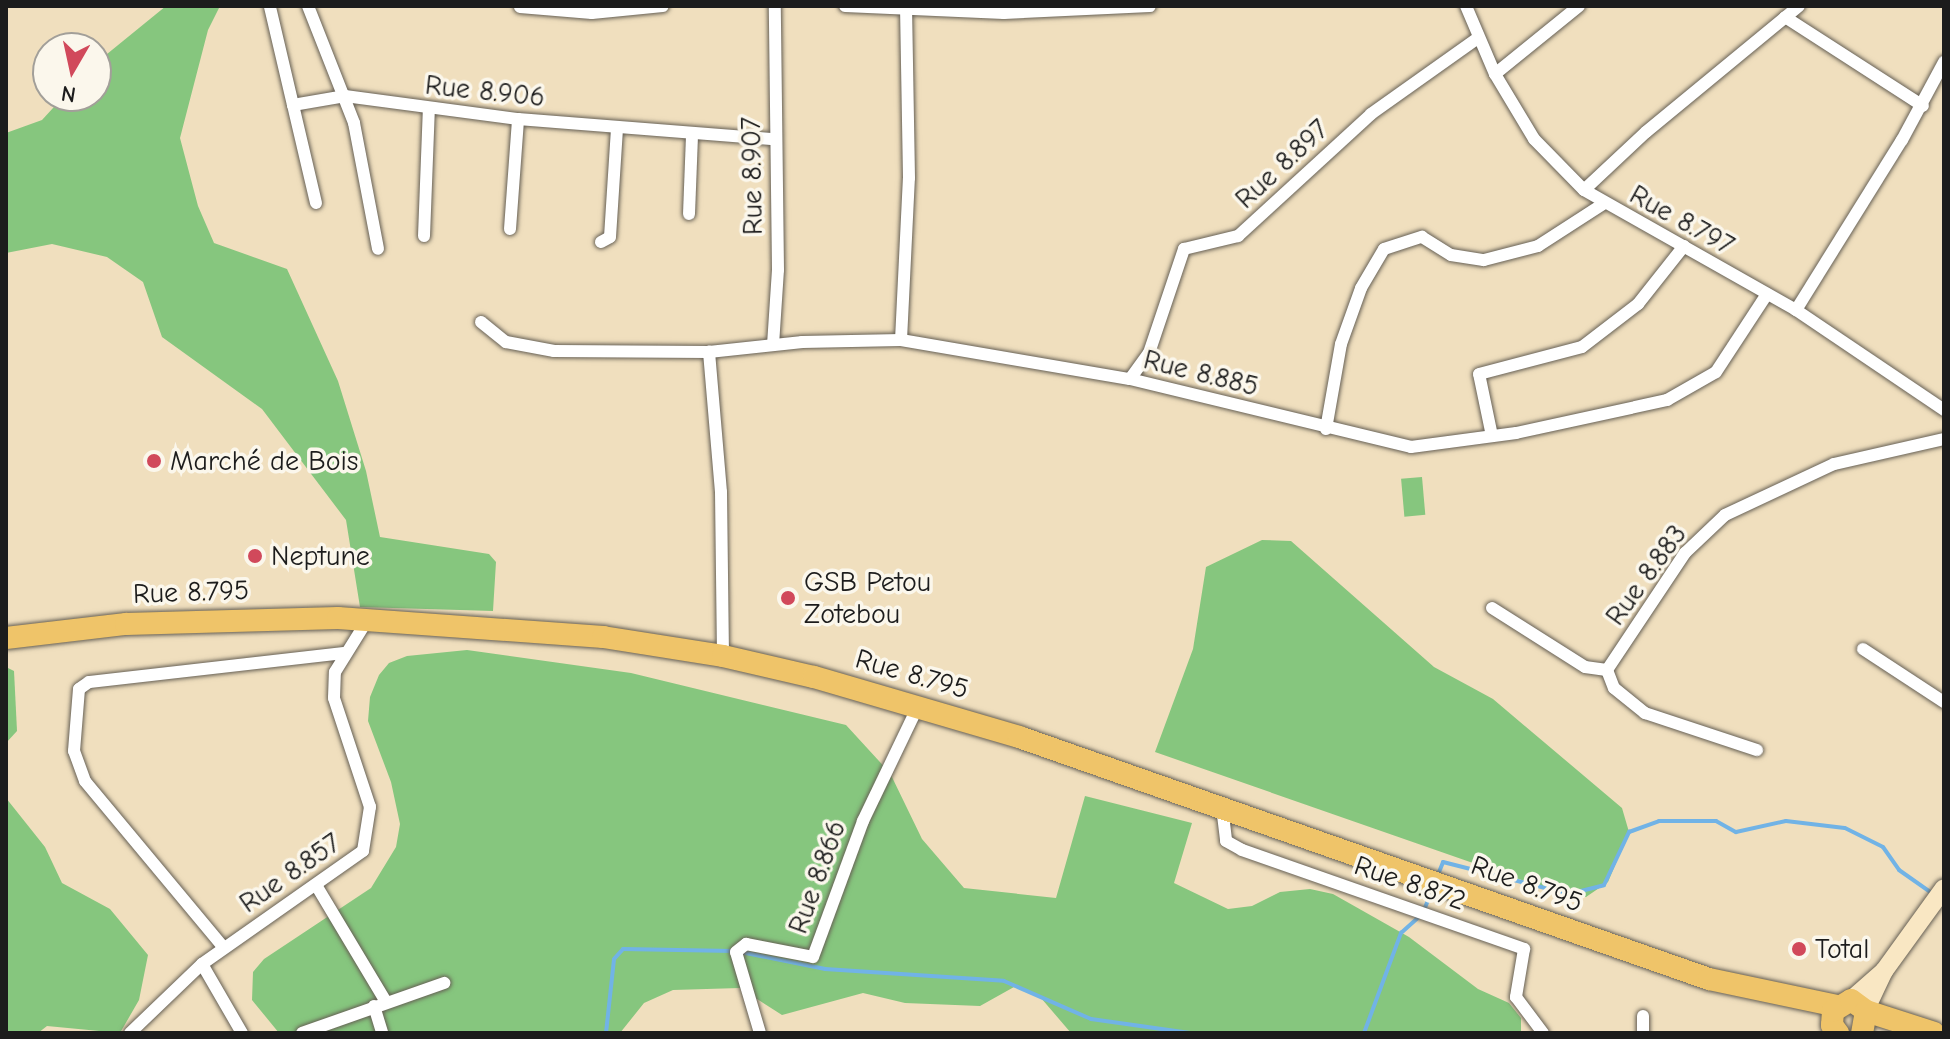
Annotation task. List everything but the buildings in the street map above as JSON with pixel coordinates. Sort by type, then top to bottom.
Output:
[{"type":"highway","name":"Rue 8.795","points":[[6,638],[126,624],[368,619],[603,637],[723,656],[918,706],[1222,807],[1626,951],[1847,1021],[1926,1032]]},
{"type":"main road","points":[[1847,1021],[1944,888]]},
{"type":"street","points":[[308,6],[345,96],[378,249]]},
{"type":"street","points":[[520,7],[592,13],[663,6]]},
{"type":"street","name":"Rue 8.907","points":[[773,345],[778,270],[774,139],[775,6]]},
{"type":"street","points":[[845,6],[1004,13],[1150,6]]},
{"type":"street","name":"Rue 8.797","points":[[1466,6],[1495,74],[1534,139],[1584,190],[1603,204],[1796,310],[1944,410]]},
{"type":"street","points":[[1495,74],[1579,6]]},
{"type":"street","points":[[1584,190],[1799,6]]},
{"type":"street","points":[[270,7],[316,203]]},
{"type":"street","points":[[901,340],[909,178],[905,8]]},
{"type":"street","points":[[1785,17],[1923,106]]},
{"type":"street","name":"Rue 8.897","points":[[1130,379],[1149,353],[1184,249],[1238,236],[1371,114],[1478,38]]},
{"type":"street","points":[[1796,310],[1923,106],[1944,62]]},
{"type":"street","name":"Rue 8.906","points":[[293,105],[345,96],[518,119],[692,136],[774,139]]},
{"type":"street","points":[[424,236],[429,108]]},
{"type":"street","points":[[510,229],[518,119]]},
{"type":"street","points":[[601,242],[610,237],[617,128]]},
{"type":"street","points":[[689,214],[692,136]]},
{"type":"street","points":[[1326,429],[1341,344],[1361,288],[1384,249],[1422,237],[1451,255],[1484,260],[1538,246],[1603,204]]},
{"type":"street","points":[[1492,436],[1479,374],[1582,347],[1638,304],[1684,246]]},
{"type":"street","name":"Rue 8.885","points":[[481,322],[506,342],[554,351],[709,352],[773,345],[901,340],[1130,379],[1395,447],[1492,436],[1652,404],[1696,388],[1729,355],[1767,294]]},
{"type":"street","points":[[709,352],[721,492],[723,656]]},
{"type":"street","name":"Rue 8.883","points":[[1607,670],[1685,553],[1725,515],[1834,464],[1944,439]]},
{"type":"street","points":[[1492,608],[1585,667],[1607,670],[1614,688],[1645,713],[1757,750]]},
{"type":"street","name":"Rue 8.857","points":[[130,1033],[202,964],[351,863],[363,851],[370,827],[370,807],[334,698],[335,672],[344,653],[368,619]]},
{"type":"street","points":[[1863,649],[1944,702]]},
{"type":"street","points":[[224,948],[85,781],[74,751],[79,689],[89,682],[344,653]]},
{"type":"street","name":"Rue 8.866","points":[[760,1033],[736,952],[746,944],[813,957],[863,821],[918,706]]},
{"type":"street","name":"Rue 8.872","points":[[1222,807],[1226,841],[1242,850],[1524,949],[1516,997],[1543,1033]]},
{"type":"street","points":[[316,885],[380,1004],[382,1033]]},
{"type":"street","points":[[202,964],[242,1033]]},
{"type":"street","points":[[302,1033],[444,983]]},
{"type":"street","points":[[1643,1016],[1643,1033]]},
{"type":"green space","points":[[166,6],[220,6],[208,30],[180,138],[198,206],[214,243],[287,269],[338,381],[366,471],[380,537],[489,554],[496,562],[493,611],[360,607],[346,520],[262,409],[162,337],[143,282],[107,257],[52,244],[6,253],[6,133],[42,120],[49,112],[112,112],[112,50]]},
{"type":"green space","points":[[1422,477],[1425,515],[1404,517],[1401,479]]},
{"type":"green space","points":[[1262,540],[1291,541],[1434,667],[1493,699],[1622,808],[1629,832],[1608,882],[1586,897],[1559,893],[1155,752],[1193,649],[1206,567]]},
{"type":"green space","points":[[467,650],[631,673],[846,725],[890,773],[922,839],[964,888],[1056,898],[1085,796],[1192,823],[1174,883],[1228,909],[1252,906],[1280,892],[1310,889],[1333,894],[1409,937],[1478,989],[1509,1003],[1521,1018],[1521,1033],[1071,1033],[1041,998],[1014,987],[980,1006],[905,1003],[863,993],[782,1015],[740,988],[673,990],[644,1003],[620,1033],[279,1033],[252,1000],[253,972],[264,959],[371,888],[396,847],[400,824],[391,782],[368,721],[370,697],[379,675],[389,663],[407,656]]},
{"type":"green space","points":[[6,667],[14,671],[17,731],[6,743]]},
{"type":"green space","points":[[6,798],[45,847],[62,883],[110,909],[148,955],[139,1000],[120,1033],[47,1026],[38,1033],[6,1033]]},
{"type":"waterway","points":[[1437,877],[1443,862],[1569,894],[1604,885],[1629,832],[1659,821],[1716,821],[1736,832],[1786,821],[1845,828],[1883,847],[1899,870],[1933,894]]},
{"type":"waterway","points":[[1364,1033],[1401,933],[1423,913],[1432,889]]},
{"type":"waterway","points":[[606,1033],[614,959],[623,949],[733,951]]},
{"type":"waterway","points":[[741,952],[825,969],[1004,981],[1091,1019],[1190,1033]]},
{"type":"place","name":"Marché de Bois","points":[[154,461]]},
{"type":"place","name":"Neptune","points":[[255,556]]},
{"type":"place","name":"GSB Petou Zotebou","points":[[788,598]]},
{"type":"place","name":"Total","points":[[1799,949]]}]
